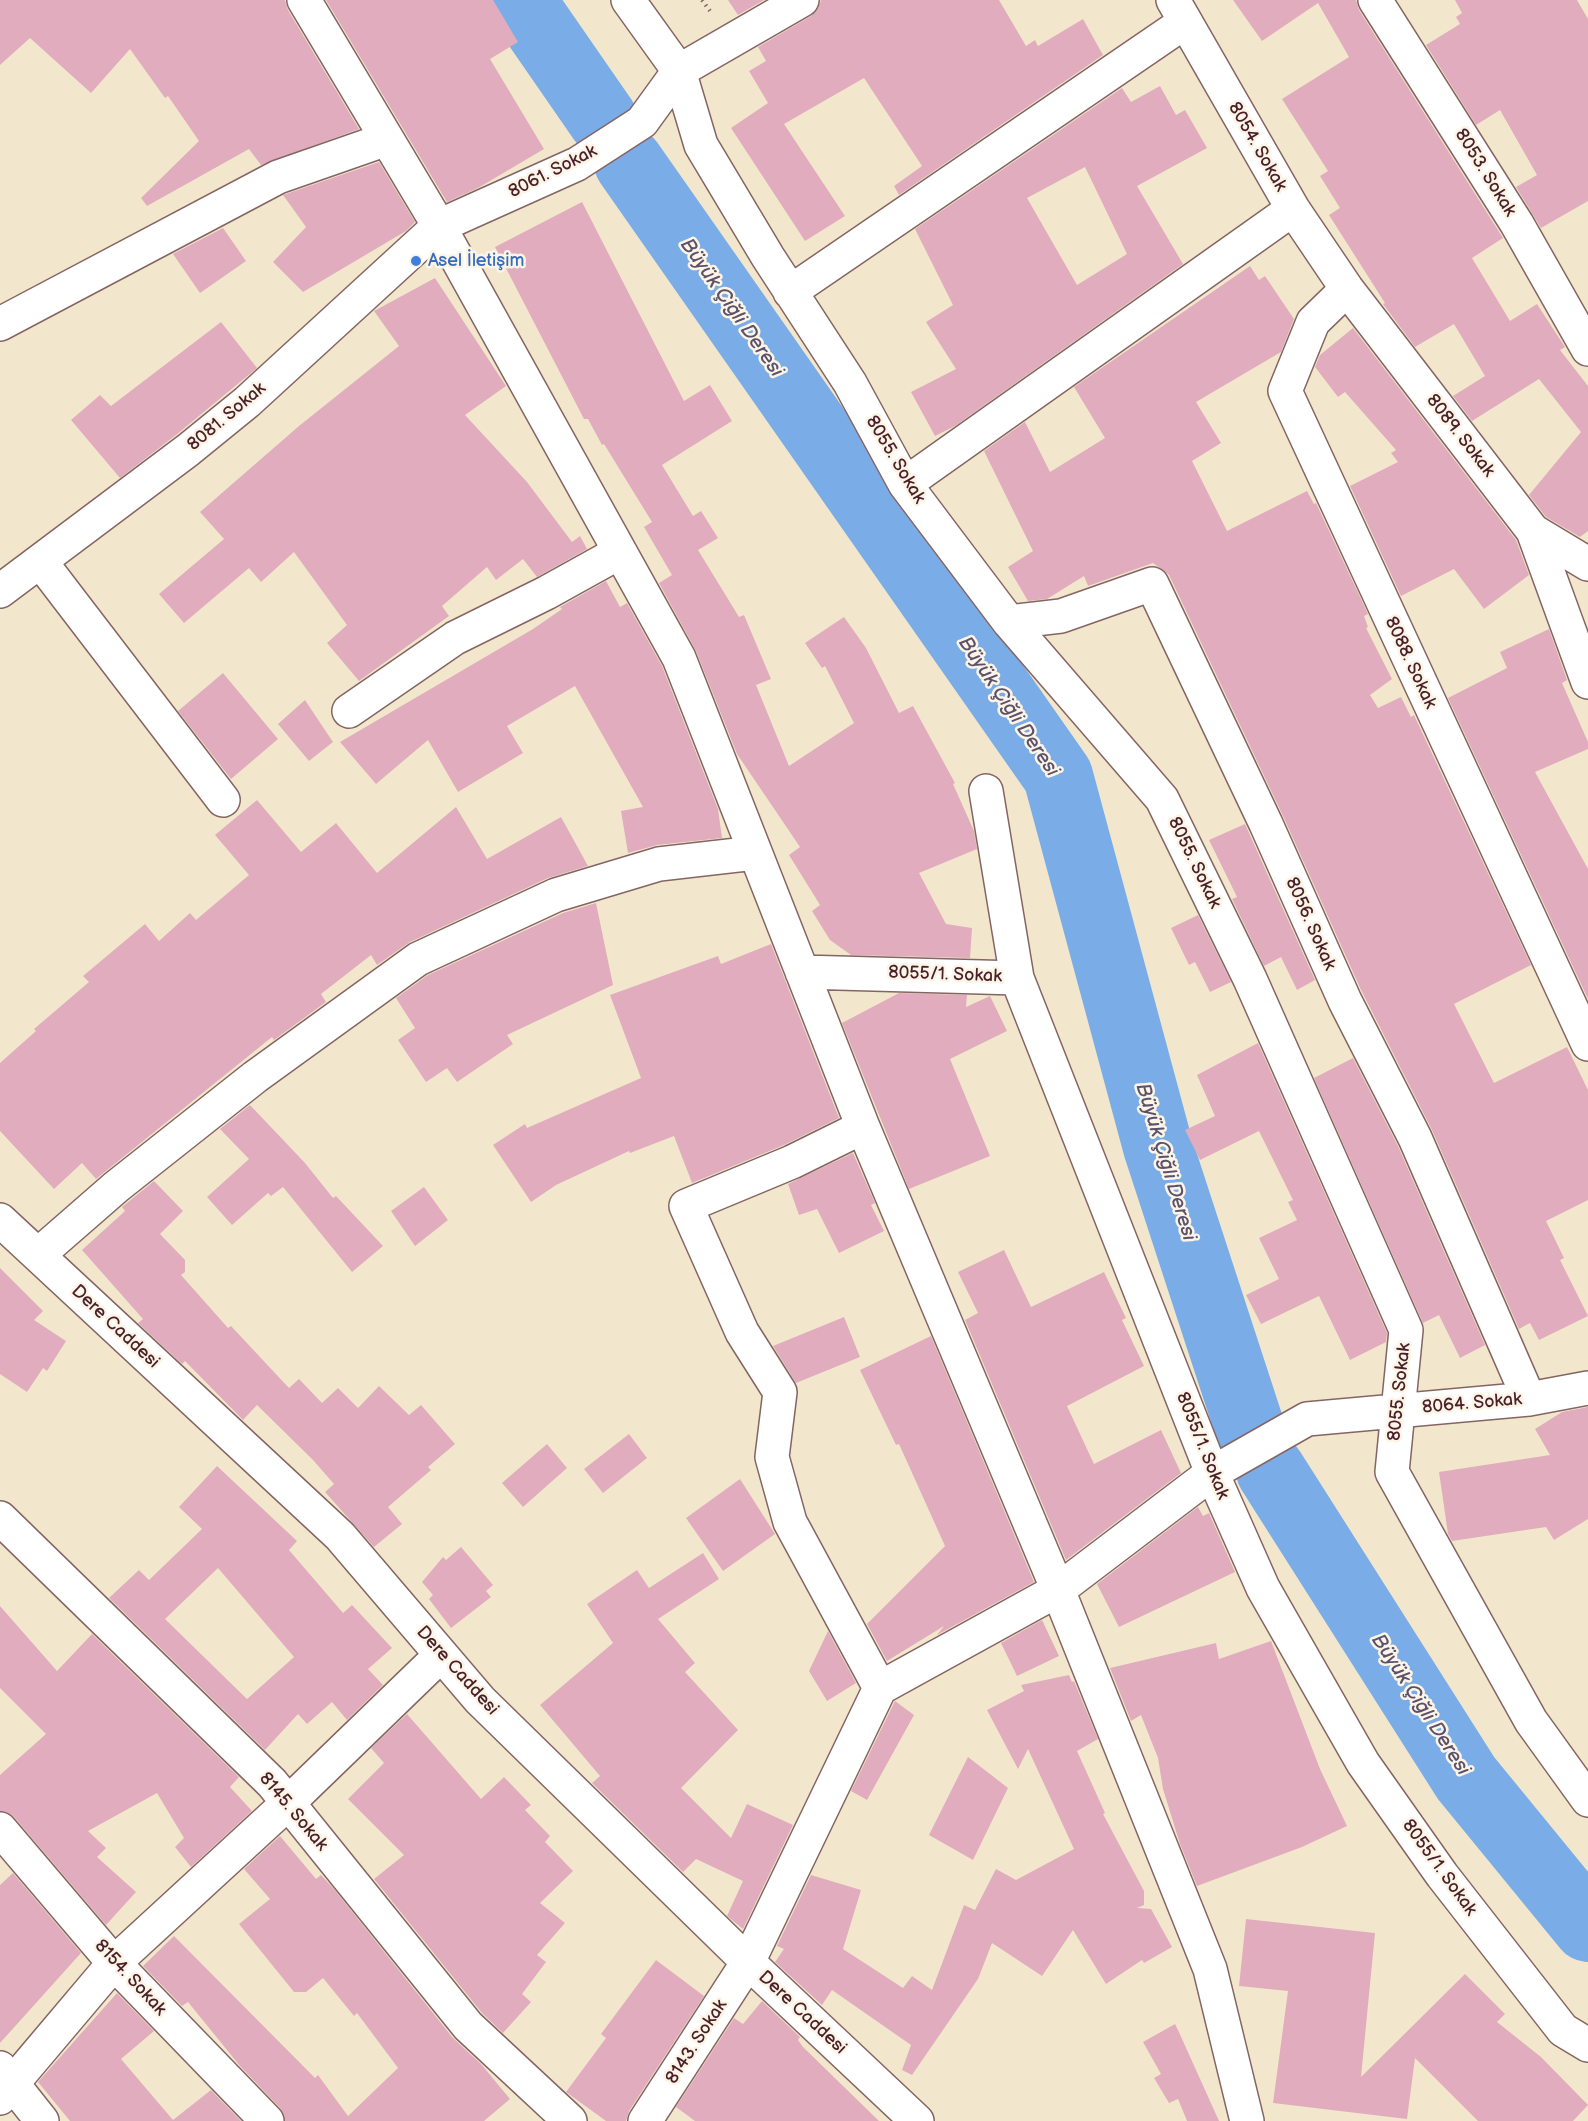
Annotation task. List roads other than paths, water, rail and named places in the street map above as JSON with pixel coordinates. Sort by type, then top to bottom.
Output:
[{"type":"street","points":[[304,0],[439,226],[679,658],[863,1128],[1058,1590],[1210,1969],[1247,2121]]},
{"type":"street","name":"8055. Sokak","points":[[628,0],[679,71],[701,145],[790,292],[850,383],[905,484],[1009,622],[1162,799],[1194,860],[1255,989],[1406,1330],[1392,1472],[1531,1721],[1588,1800]]},
{"type":"street","name":"8061. Sokak","points":[[439,226],[577,164],[642,122],[679,71],[801,0]]},
{"type":"street","name":"8053. Sokak","points":[[1375,0],[1517,224],[1588,349]]},
{"type":"street","points":[[790,292],[1179,11]]},
{"type":"street","name":"8054. Sokak","points":[[1179,11],[1293,209],[1347,289]]},
{"type":"street","points":[[0,324],[278,177],[387,139]]},
{"type":"street","points":[[905,484],[1293,209]]},
{"type":"street","name":"8081. Sokak","points":[[0,591],[188,450],[247,402],[439,226]]},
{"type":"street","name":"8089. Sokak","points":[[1347,289],[1533,531],[1588,564]]},
{"type":"street","name":"8088. Sokak","points":[[1347,289],[1313,322],[1285,391],[1588,1044]]},
{"type":"street","points":[[1533,531],[1588,682]]},
{"type":"street","points":[[349,711],[455,638],[620,552]]},
{"type":"street","points":[[40,561],[223,800]]},
{"type":"street","name":"8056. Sokak","points":[[1009,622],[1061,616],[1152,584],[1266,824],[1345,1000],[1415,1138],[1529,1399]]},
{"type":"street","points":[[986,791],[1017,978]]},
{"type":"street","points":[[38,1255],[116,1187],[255,1077],[418,959],[556,895],[659,864],[755,852]]},
{"type":"street","name":"8055/1. Sokak","points":[[802,972],[1017,978],[1219,1470],[1263,1588],[1363,1763],[1442,1875],[1563,2030],[1588,2044]]},
{"type":"street","points":[[863,1128],[792,1162],[686,1206],[742,1332],[780,1392],[772,1456],[790,1522],[880,1688]]},
{"type":"street","name":"Dere Caddesi","points":[[0,1220],[340,1536],[480,1700],[748,1962],[917,2121]]},
{"type":"street","name":"8064. Sokak","points":[[880,1688],[1058,1590],[1219,1470],[1307,1419],[1529,1399],[1588,1388]]},
{"type":"street","name":"8145. Sokak","points":[[0,1518],[272,1783],[468,2026],[570,2121]]},
{"type":"street","points":[[42,2121],[4,2083],[114,1963],[288,1803],[441,1655]]},
{"type":"street","name":"8143. Sokak","points":[[652,2119],[748,1962],[880,1688]]},
{"type":"street","name":"8154. Sokak","points":[[0,1829],[114,1963],[267,2121]]},
{"type":"waterway","name":"Büyük Çiğli Deresi","points":[[520,0],[603,120]]},
{"type":"waterway","name":"Büyük Çiğli Deresi","points":[[629,163],[1058,776],[1158,1147],[1252,1435]]},
{"type":"waterway","name":"Büyük Çiğli Deresi","points":[[1271,1471],[1466,1778],[1588,1927]]},
{"type":"place","name":"Asel İletişim","points":[[416,261]]}]
